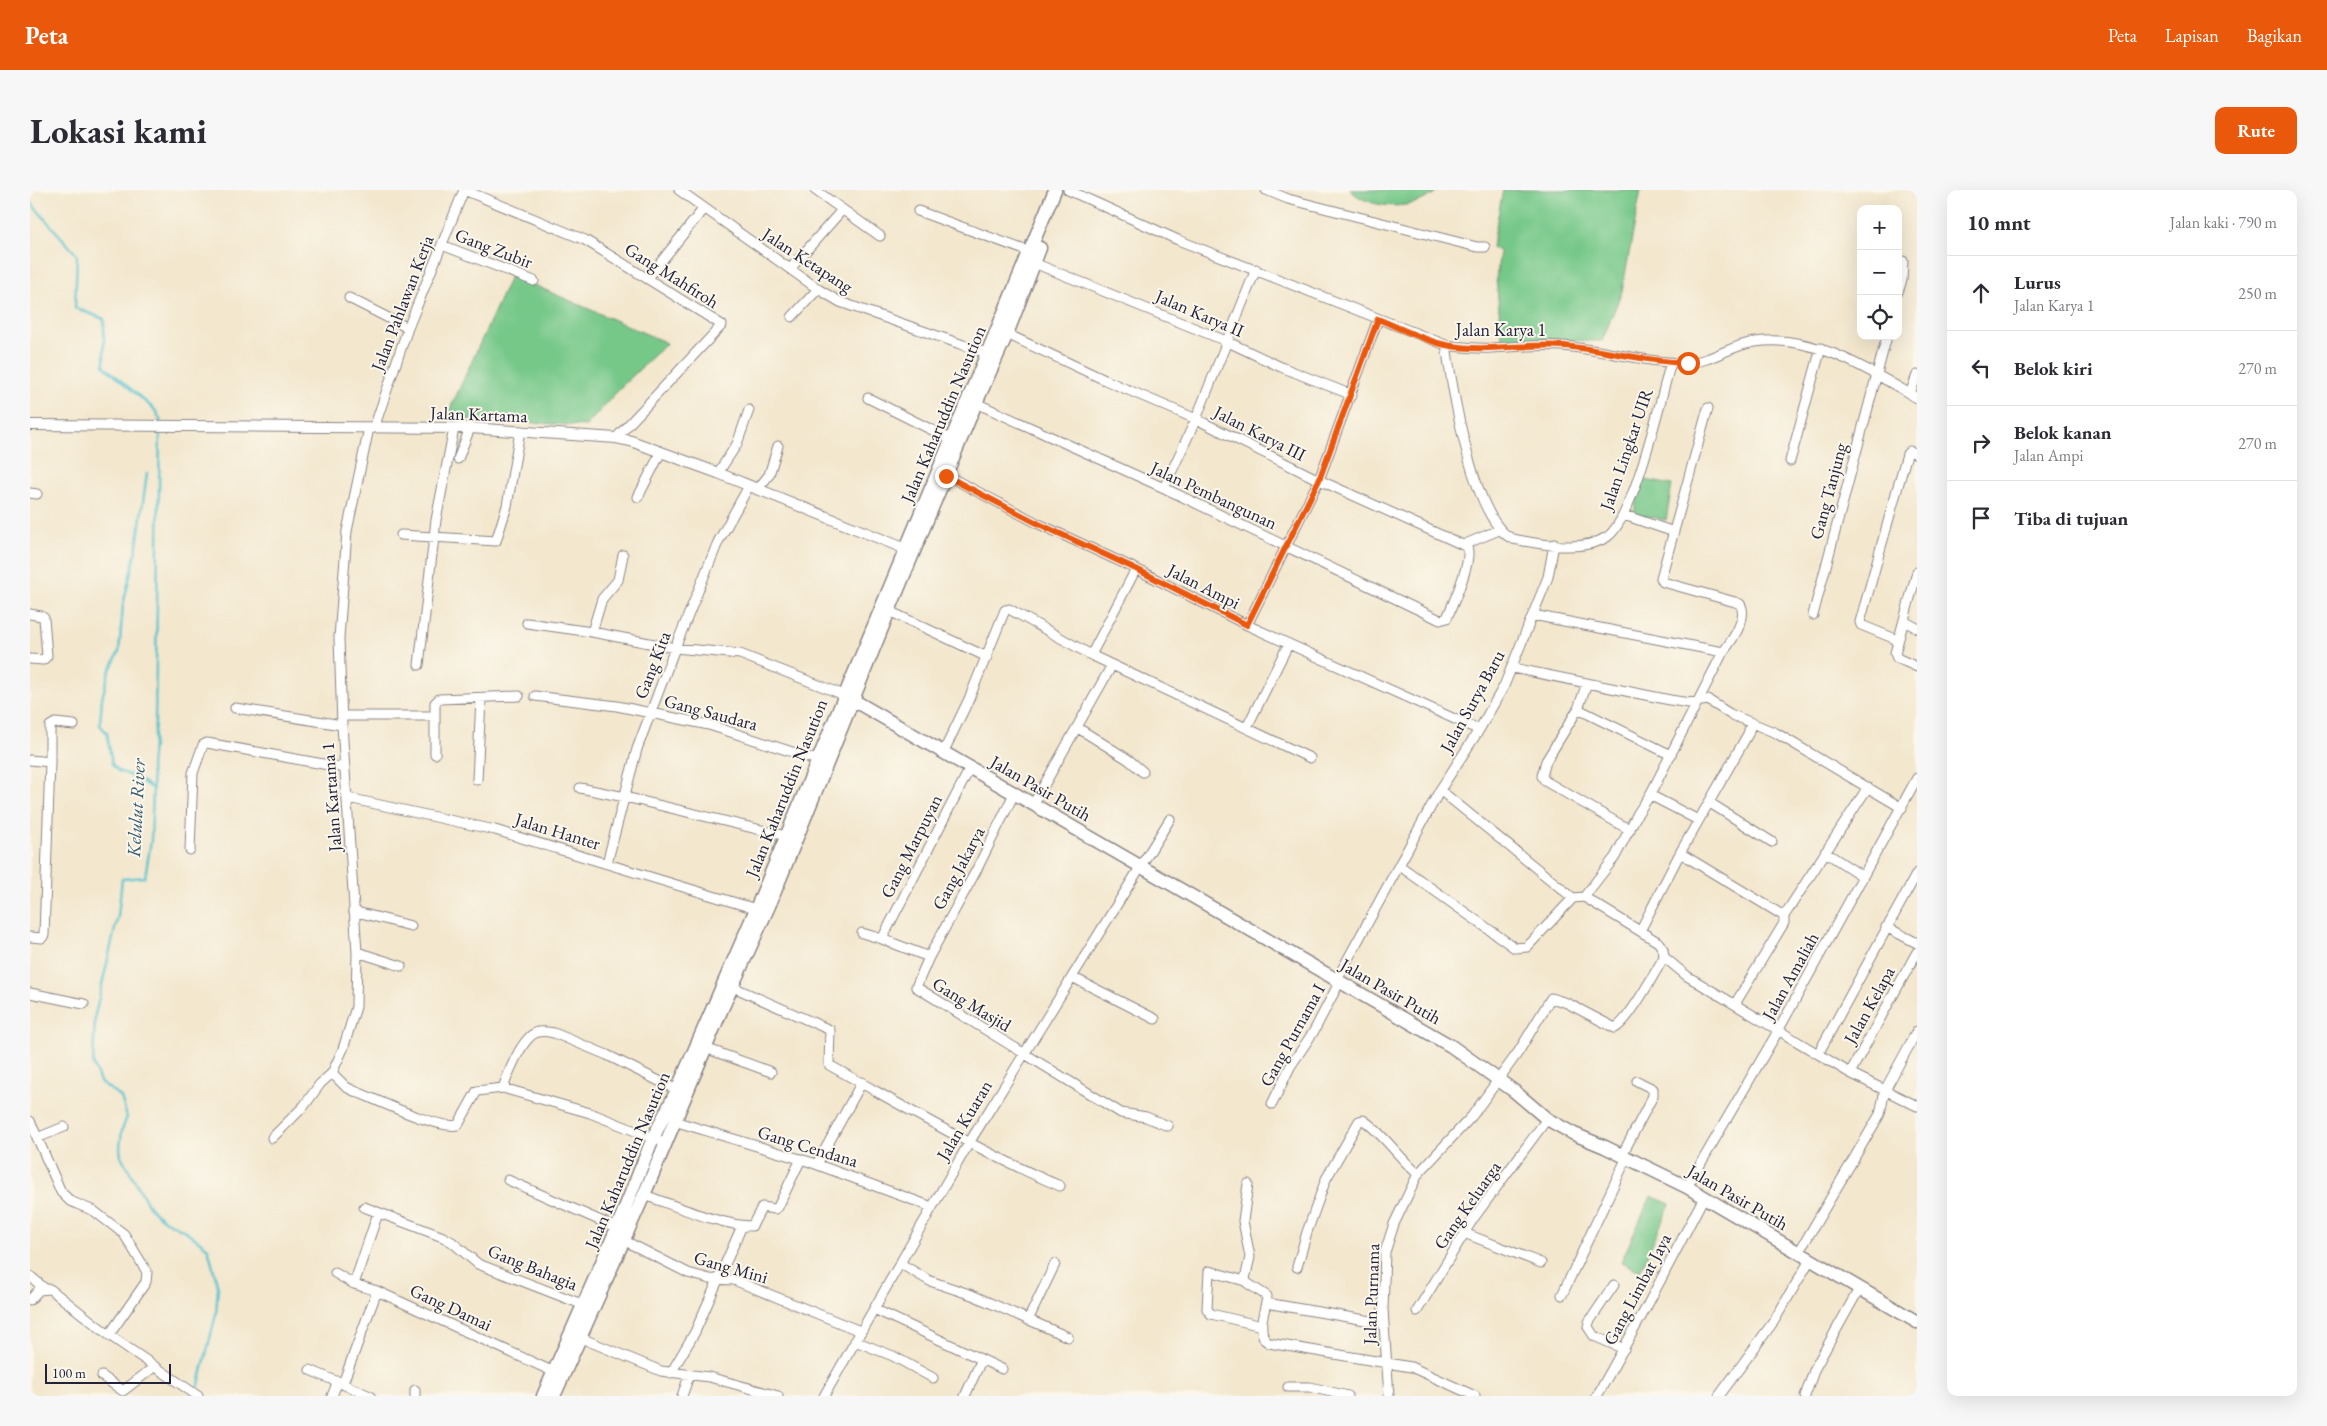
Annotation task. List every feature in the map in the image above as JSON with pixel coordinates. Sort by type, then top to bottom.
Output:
[{"type":"highway","name":"Jalan Kaharuddin Nasution","points":[[1032,257],[1055,190]]},
{"type":"highway","name":"Jalan Kaharuddin Nasution","points":[[543,1396],[617,1228],[659,1141],[674,1121],[769,906],[848,698],[950,439],[1063,190]]},
{"type":"highway","name":"Jalan Kaharuddin Nasution","points":[[554,1396],[644,1195],[676,1090],[756,909],[817,760],[889,611],[1007,334],[1021,284]]},
{"type":"highway","name":"Jalan Pasir Putih","points":[[848,698],[1015,792],[1451,1046],[1547,1119],[1574,1134],[1625,1156],[1687,1187],[1917,1322]]},
{"type":"main road","name":"Jalan Kartama","points":[[30,425],[470,428],[616,438],[718,473],[906,549]]},
{"type":"street","name":"Jalan Pahlawan Kerja","points":[[372,428],[408,328],[464,190]]},
{"type":"street","name":"Gang Mahfiroh","points":[[464,190],[585,240],[722,325],[616,438]]},
{"type":"street","name":"Jalan Ketapang","points":[[679,190],[818,289],[853,308],[989,354]]},
{"type":"street","points":[[815,190],[880,236]]},
{"type":"street","name":"Jalan Karya 1","points":[[1068,190],[1178,240],[1446,345],[1489,348],[1562,346],[1610,351],[1671,362],[1700,362],[1736,346],[1756,341],[1802,343],[1821,348],[1914,396]]},
{"type":"street","points":[[1266,190],[1288,199],[1477,247],[1485,247]]},
{"type":"street","points":[[648,278],[704,208]]},
{"type":"street","points":[[790,269],[842,210]]},
{"type":"street","name":"Jalan Karya II","points":[[918,211],[1032,257],[1226,341],[1281,367],[1352,395]]},
{"type":"street","name":"Gang Zubir","points":[[442,245],[534,281]]},
{"type":"street","points":[[1902,280],[1903,261]]},
{"type":"street","points":[[1164,488],[1196,419],[1256,269]]},
{"type":"street","points":[[792,317],[818,289]]},
{"type":"street","points":[[349,298],[408,328]]},
{"type":"street","points":[[1247,625],[1319,480],[1352,395],[1378,319]]},
{"type":"street","name":"Jalan Karya III","points":[[1007,334],[1105,380],[1196,419],[1319,480],[1463,545]]},
{"type":"street","name":"Gang Tanjung","points":[[1813,615],[1886,340]]},
{"type":"street","points":[[1446,345],[1458,417],[1472,467],[1492,522],[1499,530],[1463,545]]},
{"type":"street","points":[[1790,461],[1821,348]]},
{"type":"street","name":"Jalan Lingkar UIR","points":[[1499,530],[1513,539],[1554,544],[1580,545],[1607,536],[1624,515],[1652,433],[1671,362]]},
{"type":"street","points":[[1914,396],[1917,375]]},
{"type":"street","points":[[868,398],[950,439]]},
{"type":"street","name":"Jalan Pembangunan","points":[[976,403],[1164,488],[1443,620],[1447,618],[1466,568],[1469,554],[1467,547],[1463,545]]},
{"type":"street","points":[[1400,866],[1515,948],[1527,947],[1573,898],[1584,896],[1615,857],[1671,755],[1722,652],[1733,640],[1739,628],[1742,608],[1735,602],[1661,580],[1708,408]]},
{"type":"street","points":[[718,473],[737,444],[741,428],[749,410]]},
{"type":"street","name":"Jalan Kartama 1","points":[[272,1138],[304,1106],[320,1084],[332,1073],[343,1049],[356,1006],[357,952],[342,720],[339,638],[342,574],[347,530],[372,428]]},
{"type":"street","points":[[419,665],[434,537],[454,428]]},
{"type":"street","points":[[458,459],[470,428]]},
{"type":"street","points":[[401,535],[493,542],[498,539],[512,479],[520,431]]},
{"type":"street","name":"Gang Kita","points":[[607,863],[632,766],[675,648],[718,542],[753,488],[769,475],[778,446]]},
{"type":"street","points":[[1898,640],[1860,622],[1907,454],[1910,451],[1917,454]]},
{"type":"street","points":[[638,497],[661,452]]},
{"type":"street","name":"Jalan Ampi","points":[[946,476],[1039,524],[1136,569],[1288,645],[1479,730]]},
{"type":"street","points":[[1624,515],[1674,532]]},
{"type":"street","name":"Jalan Surya Baru","points":[[1338,980],[1440,790],[1479,730],[1513,668],[1548,577],[1554,544]]},
{"type":"street","points":[[592,632],[602,599],[618,580],[623,555]]},
{"type":"street","points":[[1092,655],[1136,569]]},
{"type":"street","points":[[1917,572],[1895,653],[1897,658],[1917,667]]},
{"type":"street","points":[[943,753],[1007,609],[1112,665],[1310,758]]},
{"type":"street","points":[[889,611],[987,657]]},
{"type":"street","points":[[30,614],[41,616],[45,621],[47,656],[44,660],[30,659]]},
{"type":"street","points":[[1533,615],[1722,652]]},
{"type":"street","points":[[1904,621],[1917,628]]},
{"type":"street","points":[[527,623],[592,632],[675,648],[740,654],[848,698]]},
{"type":"street","points":[[1247,727],[1288,645]]},
{"type":"street","points":[[1034,803],[1112,665]]},
{"type":"street","points":[[1513,668],[1670,700],[1689,702],[1708,700],[1751,723],[1776,733],[1902,808]]},
{"type":"street","points":[[1587,683],[1578,709],[1546,762],[1542,776],[1545,781],[1630,830]]},
{"type":"street","points":[[435,754],[435,703],[439,699],[481,699],[519,696]]},
{"type":"street","name":"Gang Saudara","points":[[535,696],[617,706],[709,725],[817,760]]},
{"type":"street","points":[[478,780],[481,699]]},
{"type":"street","points":[[235,708],[342,720],[435,716]]},
{"type":"street","points":[[1578,709],[1671,755]]},
{"type":"street","points":[[30,937],[42,938],[44,935],[50,726],[54,723],[74,725]]},
{"type":"street","points":[[1640,931],[1698,820],[1710,804],[1751,723]]},
{"type":"street","points":[[1078,728],[1129,760],[1143,772]]},
{"type":"street","points":[[190,850],[193,773],[204,744],[346,768]]},
{"type":"street","points":[[30,760],[50,762]]},
{"type":"street","name":"Gang Marpuyan","points":[[882,938],[970,768]]},
{"type":"street","name":"Jalan Amaliah","points":[[1687,1187],[1778,1031],[1862,876],[1917,780]]},
{"type":"street","points":[[1735,1004],[1784,923],[1784,916],[1868,787]]},
{"type":"street","points":[[580,788],[786,836]]},
{"type":"street","points":[[1440,790],[1573,898]]},
{"type":"street","name":"Gang Jakarya","points":[[929,957],[977,869],[1015,792]]},
{"type":"street","points":[[1650,795],[1698,820]]},
{"type":"street","name":"Jalan Hanter","points":[[348,798],[495,830],[756,909]]},
{"type":"street","points":[[1710,804],[1772,842]]},
{"type":"street","name":"Jalan Kuaran","points":[[824,1396],[969,1143],[1026,1055],[1170,819]]},
{"type":"street","points":[[1826,852],[1862,876]]},
{"type":"street","points":[[1680,853],[1784,916]]},
{"type":"street","points":[[1818,1054],[1886,926],[1917,873]]},
{"type":"street","points":[[1584,896],[1658,942],[1663,949],[1664,957],[1687,976],[1850,1073],[1917,1106]]},
{"type":"street","points":[[353,911],[411,926]]},
{"type":"street","points":[[1886,926],[1917,942]]},
{"type":"street","name":"Gang Masjid","points":[[862,933],[882,938],[929,957],[916,983],[917,990],[1026,1055]]},
{"type":"street","points":[[357,952],[401,966]]},
{"type":"street","name":"Jalan Kelapa","points":[[1850,1073],[1917,952]]},
{"type":"street","name":"Jalan Purnama","points":[[1389,1396],[1383,1323],[1385,1252],[1388,1239],[1418,1174],[1472,1116],[1519,1051],[1550,998],[1567,1003],[1615,1028],[1620,1025],[1636,1003],[1664,957]]},
{"type":"street","points":[[1072,977],[1155,1020]]},
{"type":"street","name":"Gang Purnama I","points":[[1272,1104],[1290,1067],[1314,1031],[1338,980]]},
{"type":"street","points":[[733,987],[826,1027],[831,1034],[829,1065],[969,1143],[1060,1186]]},
{"type":"street","points":[[30,993],[84,1004]]},
{"type":"street","points":[[503,1088],[510,1067],[530,1036],[544,1031],[554,1033],[607,1055],[676,1090]]},
{"type":"street","points":[[1799,1252],[1880,1114],[1885,1090],[1917,1031]]},
{"type":"street","points":[[705,1048],[771,1072]]},
{"type":"street","points":[[1026,1055],[1121,1113],[1146,1117],[1168,1126]]},
{"type":"street","points":[[332,1073],[346,1087],[352,1090],[434,1121],[453,1126],[458,1125],[477,1091],[503,1088],[590,1113],[659,1141]]},
{"type":"street","points":[[1562,1294],[1653,1096],[1653,1089],[1637,1081]]},
{"type":"street","points":[[817,1164],[862,1082]]},
{"type":"street","name":"Gang Keluarga","points":[[1417,1311],[1464,1233],[1547,1119]]},
{"type":"street","points":[[1297,1267],[1326,1179],[1359,1121],[1364,1120],[1371,1125],[1404,1162],[1418,1174]]},
{"type":"street","points":[[30,1121],[64,1196],[94,1211],[124,1234],[147,1272],[146,1282],[109,1335]]},
{"type":"street","name":"Gang Cendana","points":[[674,1121],[817,1164],[932,1207]]},
{"type":"street","points":[[37,1138],[64,1127]]},
{"type":"street","points":[[644,1195],[742,1226],[754,1224],[762,1207],[775,1209],[778,1207],[801,1159]]},
{"type":"street","points":[[508,1180],[617,1228]]},
{"type":"street","points":[[1245,1281],[1250,1256],[1242,1221],[1248,1184]]},
{"type":"street","name":"Gang Limbat Jaya","points":[[1597,1396],[1624,1349],[1704,1197]]},
{"type":"street","name":"Gang Bahagia","points":[[364,1207],[452,1242],[478,1264],[584,1305]]},
{"type":"street","points":[[354,1284],[378,1213]]},
{"type":"street","points":[[671,1374],[695,1332],[720,1280],[742,1226]]},
{"type":"street","points":[[1464,1233],[1541,1263]]},
{"type":"street","name":"Gang Mini","points":[[624,1240],[688,1273],[720,1280],[734,1280],[860,1331]]},
{"type":"street","points":[[1719,1396],[1774,1321],[1810,1260]]},
{"type":"street","points":[[900,1264],[930,1281],[972,1295],[1068,1337]]},
{"type":"street","points":[[1028,1320],[1054,1264]]},
{"type":"street","points":[[1262,1326],[1211,1314],[1207,1309],[1209,1271],[1245,1281],[1267,1296],[1262,1326],[1263,1337],[1269,1343],[1411,1366],[1475,1396]]},
{"type":"street","name":"Gang Damai","points":[[335,1273],[354,1284],[377,1291],[554,1372]]},
{"type":"street","points":[[30,1276],[45,1288],[50,1289],[109,1335],[198,1396]]},
{"type":"street","points":[[1614,1286],[1589,1322],[1588,1328],[1594,1336],[1624,1349]]},
{"type":"street","points":[[30,1300],[39,1290],[45,1288]]},
{"type":"street","points":[[1805,1396],[1815,1368],[1859,1288]]},
{"type":"street","points":[[332,1396],[340,1382],[377,1291]]},
{"type":"street","points":[[1266,1303],[1383,1323]]},
{"type":"street","points":[[874,1309],[1002,1370]]},
{"type":"street","points":[[581,1338],[671,1374],[709,1377],[778,1396]]},
{"type":"street","points":[[855,1341],[893,1356],[933,1378]]},
{"type":"street","points":[[965,1396],[981,1361]]},
{"type":"street","points":[[102,1376],[123,1391],[154,1366]]},
{"type":"street","points":[[310,1370],[370,1396]]},
{"type":"street","points":[[682,1396],[689,1376]]},
{"type":"street","points":[[1288,1387],[1310,1387],[1335,1395],[1348,1396]]},
{"type":"green space","points":[[1350,190],[1438,190],[1418,202],[1394,206],[1370,202]]},
{"type":"green space","points":[[1503,190],[1641,190],[1622,291],[1602,341],[1502,339],[1496,279],[1500,252],[1492,247]]},
{"type":"green space","points":[[511,275],[667,343],[622,386],[586,426],[446,418]]},
{"type":"green space","points":[[1640,479],[1672,485],[1666,520],[1634,514]]},
{"type":"green space","points":[[1651,1196],[1670,1204],[1640,1271],[1621,1262]]},
{"type":"waterway","name":"Kelulut River","points":[[30,202],[77,255],[75,308],[104,319],[104,366],[155,410],[160,419],[160,424]]},
{"type":"waterway","name":"Kelulut River","points":[[160,429],[155,722],[151,767],[153,789],[151,841],[145,877],[122,879],[118,916],[95,1015],[93,1064],[100,1082],[121,1097],[127,1117],[122,1130],[121,1156],[150,1208],[164,1220],[187,1232],[208,1248],[218,1287],[216,1314],[199,1384],[195,1392]]},
{"type":"waterway","points":[[147,473],[137,546],[123,605],[119,652],[109,672],[102,698],[100,725],[107,733],[112,764],[118,771],[135,777],[153,789]]},
{"type":"route","points":[[946,476],[1039,524],[1136,569],[1247,625],[1319,480],[1352,395],[1378,319],[1446,345],[1489,348],[1562,346],[1688,363]]}]
